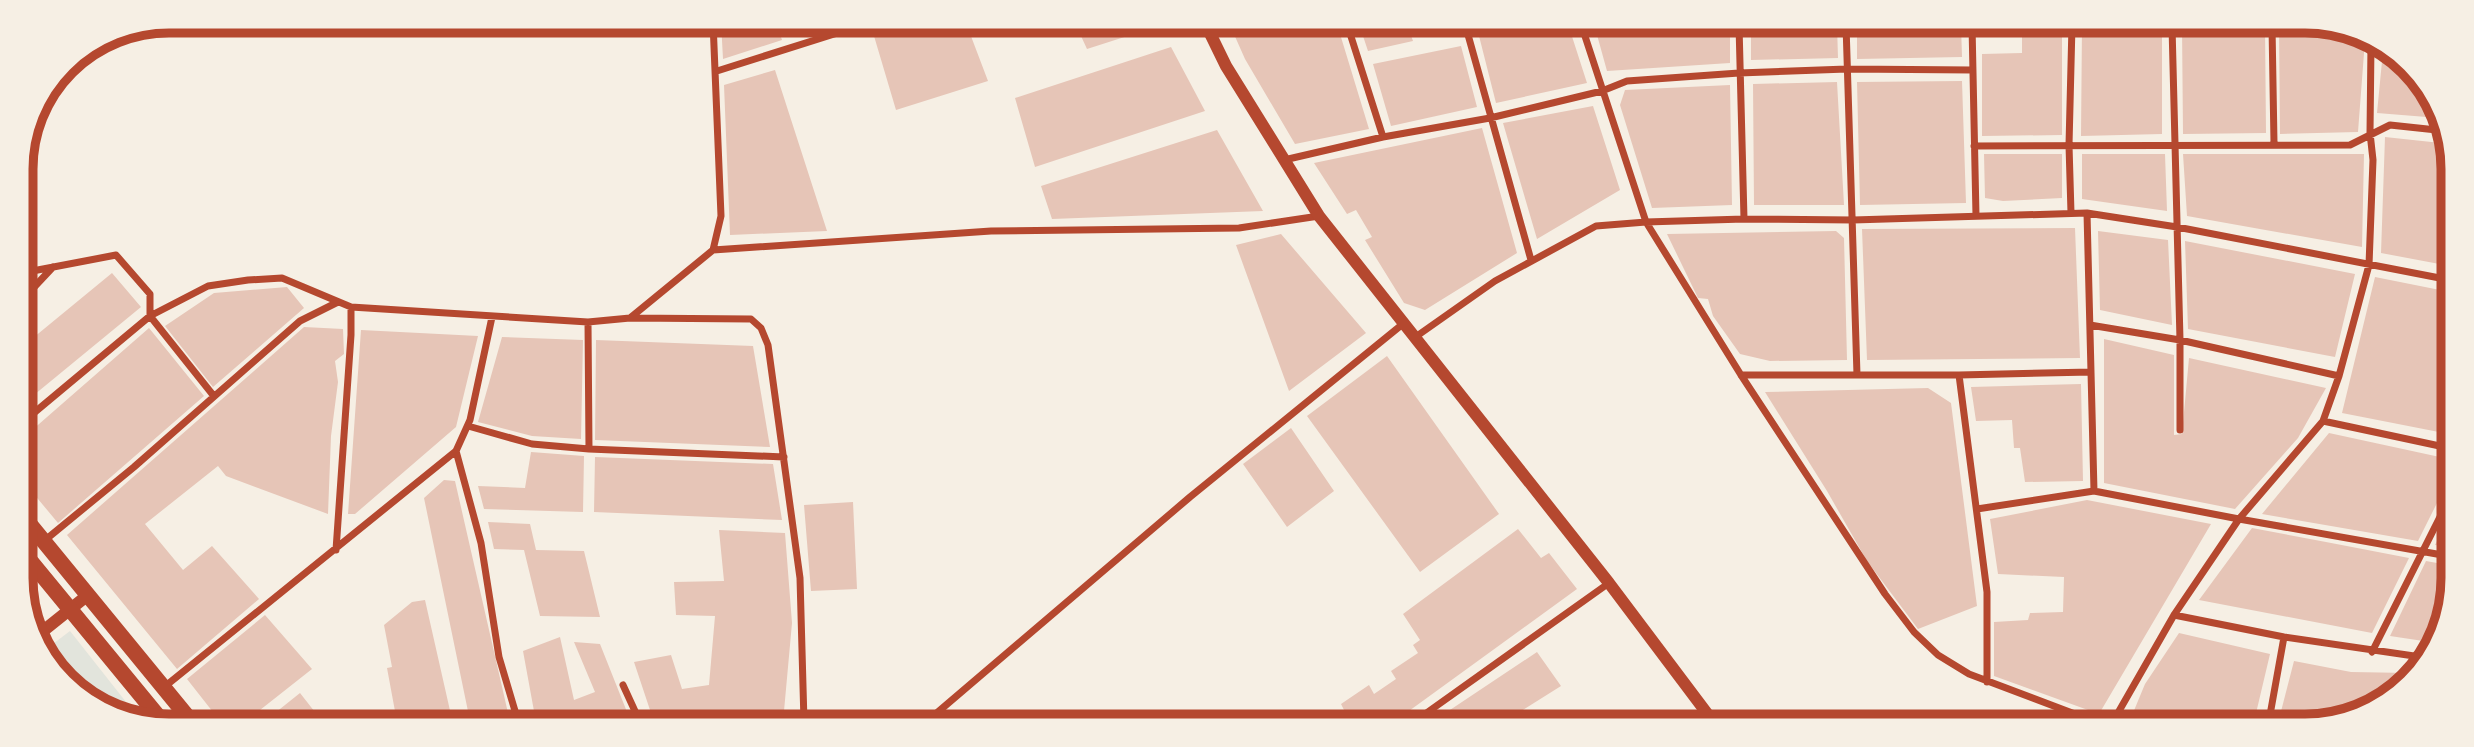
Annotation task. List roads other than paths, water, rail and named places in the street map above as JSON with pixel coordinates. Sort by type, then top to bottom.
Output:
[{"type":"main road","points":[[33,528],[185,714]]},
{"type":"main road","points":[[33,564],[156,713]]},
{"type":"street","points":[[1350,33],[1383,137]]},
{"type":"street","points":[[1467,33],[1531,260]]},
{"type":"street","points":[[1584,33],[1646,222],[1835,522],[1885,594],[1914,632],[1937,654],[1987,682],[2072,713]]},
{"type":"street","points":[[1739,33],[1744,219]]},
{"type":"street","points":[[1846,33],[1857,374]]},
{"type":"street","points":[[1972,33],[1976,216]]},
{"type":"street","points":[[2071,213],[2069,145],[2072,33]]},
{"type":"street","points":[[2172,33],[2180,430]]},
{"type":"street","points":[[2272,33],[2274,143]]},
{"type":"street","points":[[713,250],[721,216],[714,34]]},
{"type":"street","points":[[717,71],[835,34]]},
{"type":"street","points":[[1210,34],[1226,66],[1319,216],[1609,583],[1707,713]]},
{"type":"street","points":[[2118,713],[2174,615],[2239,519],[2323,421],[2339,376],[2369,265],[2373,160],[2370,133],[2371,50]]},
{"type":"street","points":[[1284,160],[1383,137],[1490,118],[1602,91],[1627,81],[1847,69],[1972,70]]},
{"type":"street","points":[[1974,146],[2274,143],[2350,145],[2390,125],[2435,130]]},
{"type":"street","points":[[1414,338],[1495,281],[1596,226],[1646,222],[1853,220],[2087,213],[2177,227],[2441,278]]},
{"type":"street","points":[[2087,213],[2094,491]]},
{"type":"street","points":[[630,318],[713,250],[991,230],[1239,228],[1319,216]]},
{"type":"street","points":[[34,271],[116,255],[150,294],[150,316],[213,395]]},
{"type":"street","points":[[34,288],[53,267]]},
{"type":"street","points":[[33,413],[150,316],[208,286],[248,280],[282,278],[351,307],[589,322],[630,318],[751,318],[761,328],[768,345],[784,457],[800,578],[804,714]]},
{"type":"street","points":[[44,541],[134,467],[300,321],[338,302]]},
{"type":"street","points":[[336,550],[351,307]]},
{"type":"street","points":[[163,688],[456,452],[468,426],[492,317]]},
{"type":"street","points":[[589,322],[589,449]]},
{"type":"street","points":[[936,714],[1190,497],[1404,323]]},
{"type":"street","points":[[2090,325],[2180,340],[2339,376]]},
{"type":"street","points":[[1741,375],[2091,372]]},
{"type":"street","points":[[1959,375],[1987,592],[1987,682]]},
{"type":"street","points":[[2323,421],[2441,446]]},
{"type":"street","points":[[468,426],[532,444],[784,457]]},
{"type":"street","points":[[456,452],[481,543],[499,657],[514,714]]},
{"type":"street","points":[[1977,509],[2094,491],[2441,555]]},
{"type":"street","points":[[2372,652],[2441,514]]},
{"type":"street","points":[[1426,713],[1609,583]]},
{"type":"street","points":[[44,630],[88,595]]},
{"type":"street","points":[[2174,615],[2284,638],[2415,656]]},
{"type":"street","points":[[2271,713],[2284,638]]},
{"type":"street","points":[[624,685],[636,714]]}]
